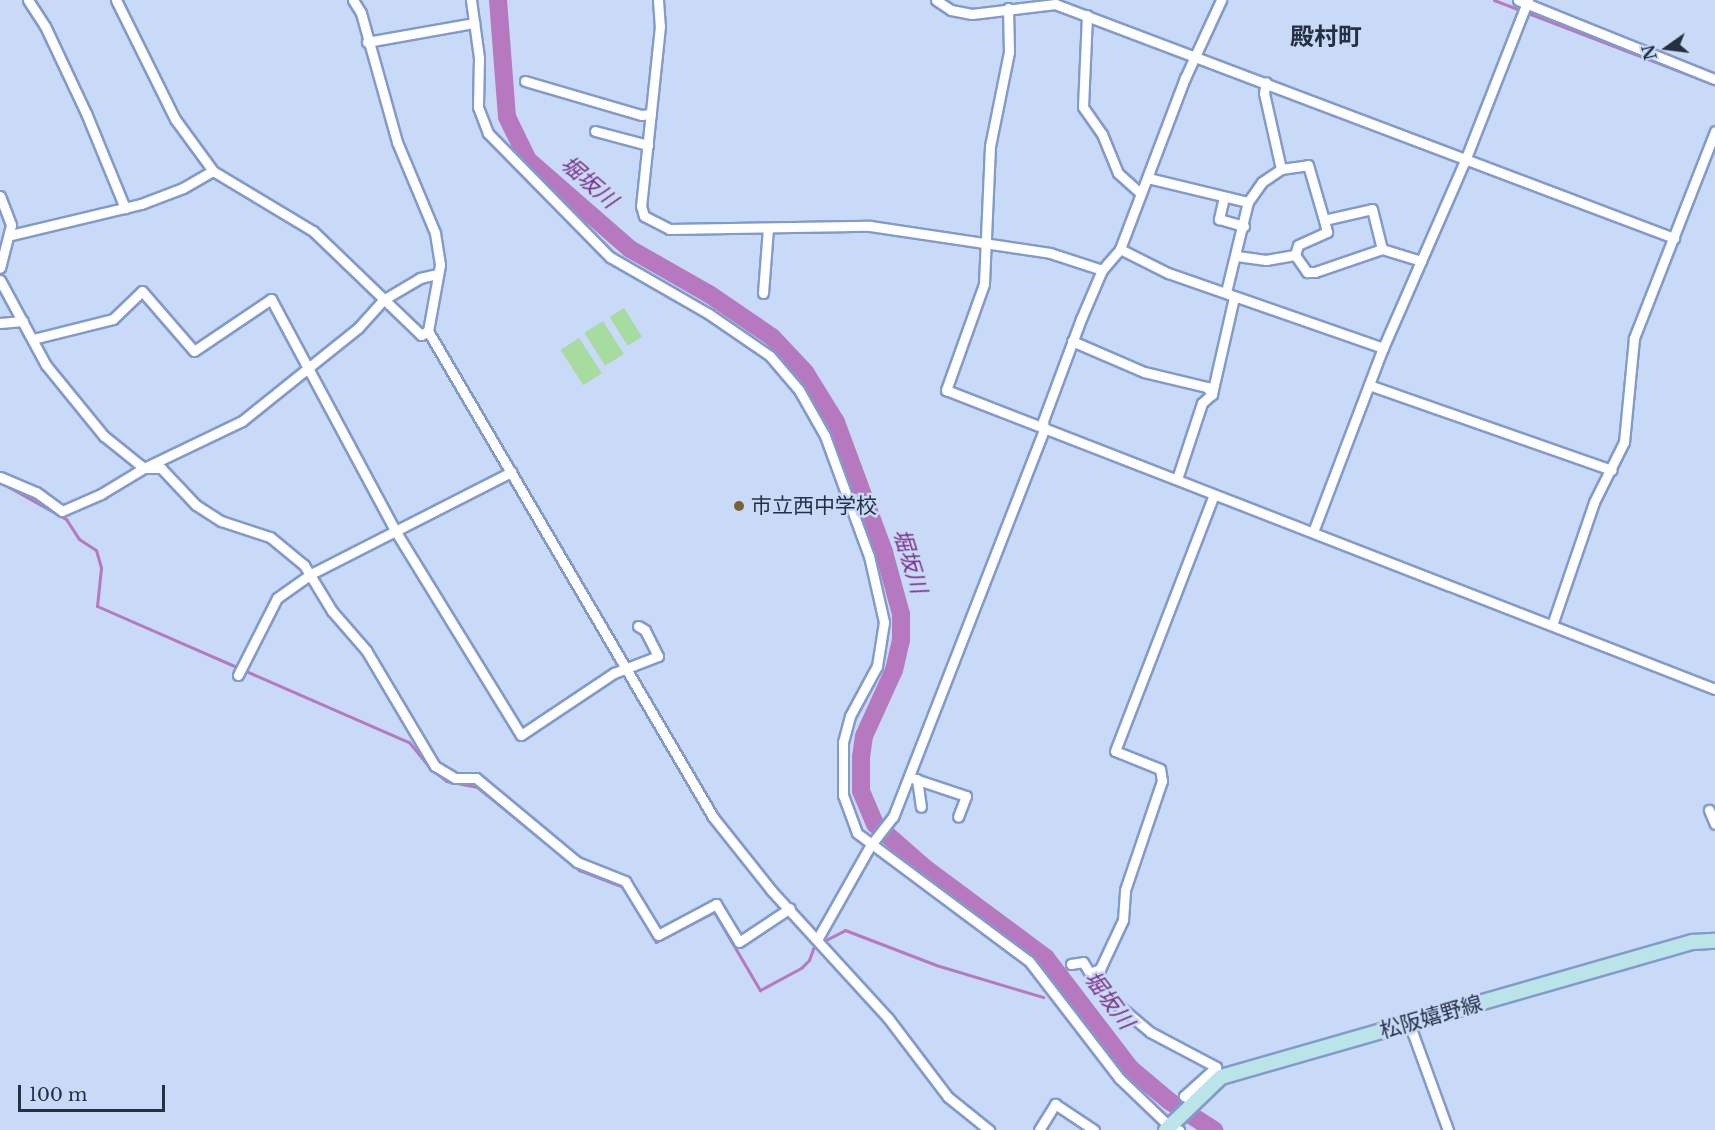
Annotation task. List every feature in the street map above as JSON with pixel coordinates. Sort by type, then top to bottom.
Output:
[{"type":"main road","name":"松阪嬉野線","points":[[1171,1129],[1193,1101],[1221,1077],[1693,942],[1715,941]]},
{"type":"street","points":[[28,0],[45,26],[86,113],[125,208]]},
{"type":"street","points":[[116,0],[179,125],[213,171],[313,231],[421,335],[428,331]]},
{"type":"street","points":[[353,0],[397,142],[435,233],[438,274],[428,331],[713,818],[789,908],[888,1017],[948,1097],[989,1130]]},
{"type":"street","points":[[471,0],[479,58],[478,107],[488,133],[610,257],[719,320],[770,356],[799,390],[825,436],[870,556],[883,615],[880,659],[850,716],[841,754],[846,810],[857,833],[1029,961],[1119,1078],[1171,1129]]},
{"type":"street","points":[[658,0],[660,26],[641,206],[644,216],[669,229],[870,226],[1050,253],[1102,270]]},
{"type":"street","points":[[936,0],[966,14],[1055,4],[1198,56],[1674,238]]},
{"type":"street","points":[[820,941],[871,844],[888,822],[913,778],[1044,430],[1043,421],[1072,341],[1102,270],[1120,249],[1139,192],[1148,178],[1185,78],[1198,56],[1221,0]]},
{"type":"street","points":[[1313,532],[1383,348],[1466,158],[1524,5],[1715,79]]},
{"type":"street","points":[[1008,8],[1009,52],[992,130],[984,284],[946,390],[1715,689]]},
{"type":"street","points":[[1087,15],[1083,107],[1102,134],[1118,173],[1139,192]]},
{"type":"street","points":[[367,42],[474,23]]},
{"type":"street","points":[[525,81],[641,116],[651,114]]},
{"type":"street","points":[[1266,82],[1264,93],[1281,169]]},
{"type":"street","points":[[595,131],[648,146]]},
{"type":"street","points":[[1552,625],[1594,502],[1624,442],[1634,338],[1715,131]]},
{"type":"street","points":[[1177,479],[1202,403],[1212,394],[1248,202],[1262,182],[1281,169],[1308,165],[1327,231],[1298,245],[1295,255]]},
{"type":"street","points":[[11,235],[125,208],[183,188],[213,171]]},
{"type":"street","points":[[1148,178],[1248,202]]},
{"type":"street","points":[[0,196],[8,211],[11,235],[0,268]]},
{"type":"street","points":[[1224,197],[1219,219],[1244,226]]},
{"type":"street","points":[[1324,220],[1372,208],[1382,249]]},
{"type":"street","points":[[763,293],[768,228]]},
{"type":"street","points":[[1120,249],[1168,273],[1383,348]]},
{"type":"street","points":[[1295,255],[1307,272],[1315,272],[1382,249],[1421,261]]},
{"type":"street","points":[[1237,256],[1266,260],[1295,255]]},
{"type":"street","points":[[0,477],[36,492],[62,511],[101,494],[144,468],[242,421],[306,366],[358,328],[383,300],[420,278],[438,274]]},
{"type":"street","points":[[0,280],[46,364],[101,433],[144,468],[161,468],[196,505],[221,521],[270,537],[311,574],[332,611],[366,650],[435,766],[455,778],[476,778],[577,862],[625,881],[658,935],[716,904],[739,942],[789,908]]},
{"type":"street","points":[[33,339],[112,319],[142,291],[194,351],[271,298],[396,532],[521,735],[626,669],[658,656],[645,630],[638,626]]},
{"type":"street","points":[[0,323],[23,321]]},
{"type":"street","points":[[1072,341],[1144,372],[1207,387],[1212,394]]},
{"type":"street","points":[[1369,385],[1612,470]]},
{"type":"street","points":[[237,675],[277,598],[311,574],[510,472]]},
{"type":"street","points":[[1090,973],[1100,969],[1124,920],[1125,890],[1162,781],[1160,769],[1115,751],[1214,495]]},
{"type":"street","points":[[913,778],[921,807]]},
{"type":"street","points":[[913,778],[966,796],[958,817]]},
{"type":"street","points":[[1709,810],[1715,824]]},
{"type":"street","points":[[1071,964],[1083,962],[1099,989],[1150,1032],[1216,1067],[1184,1096],[1193,1101]]},
{"type":"street","points":[[1409,1023],[1448,1130]]},
{"type":"street","points":[[1039,1130],[1055,1104],[1094,1130]]},
{"type":"green space","points":[[624,308],[642,337],[628,346],[610,317]]},
{"type":"green space","points":[[603,321],[624,354],[605,366],[584,333]]},
{"type":"green space","points":[[579,338],[602,373],[583,385],[561,350]]},
{"type":"waterway","name":"堀坂川","points":[[498,0],[507,117],[528,160],[630,249],[709,294],[772,337],[805,372],[836,422],[884,552],[901,614],[901,640],[894,670],[864,736],[861,757],[861,791],[875,824],[925,868],[1046,958],[1131,1069],[1169,1101],[1214,1130]]},
{"type":"waterway","points":[[1494,0],[1715,85]]},
{"type":"waterway","points":[[0,482],[66,519],[79,539],[96,550],[101,568],[97,606],[409,742],[429,767],[446,781],[477,787],[579,870],[623,887],[656,942],[714,912],[760,990],[801,968],[809,960],[814,946],[845,930],[936,965],[1043,997]]},
{"type":"place","name":"市立西中学校","points":[[739,506]]},
{"type":"district","name":"殿村町","points":[[1326,37]]}]
